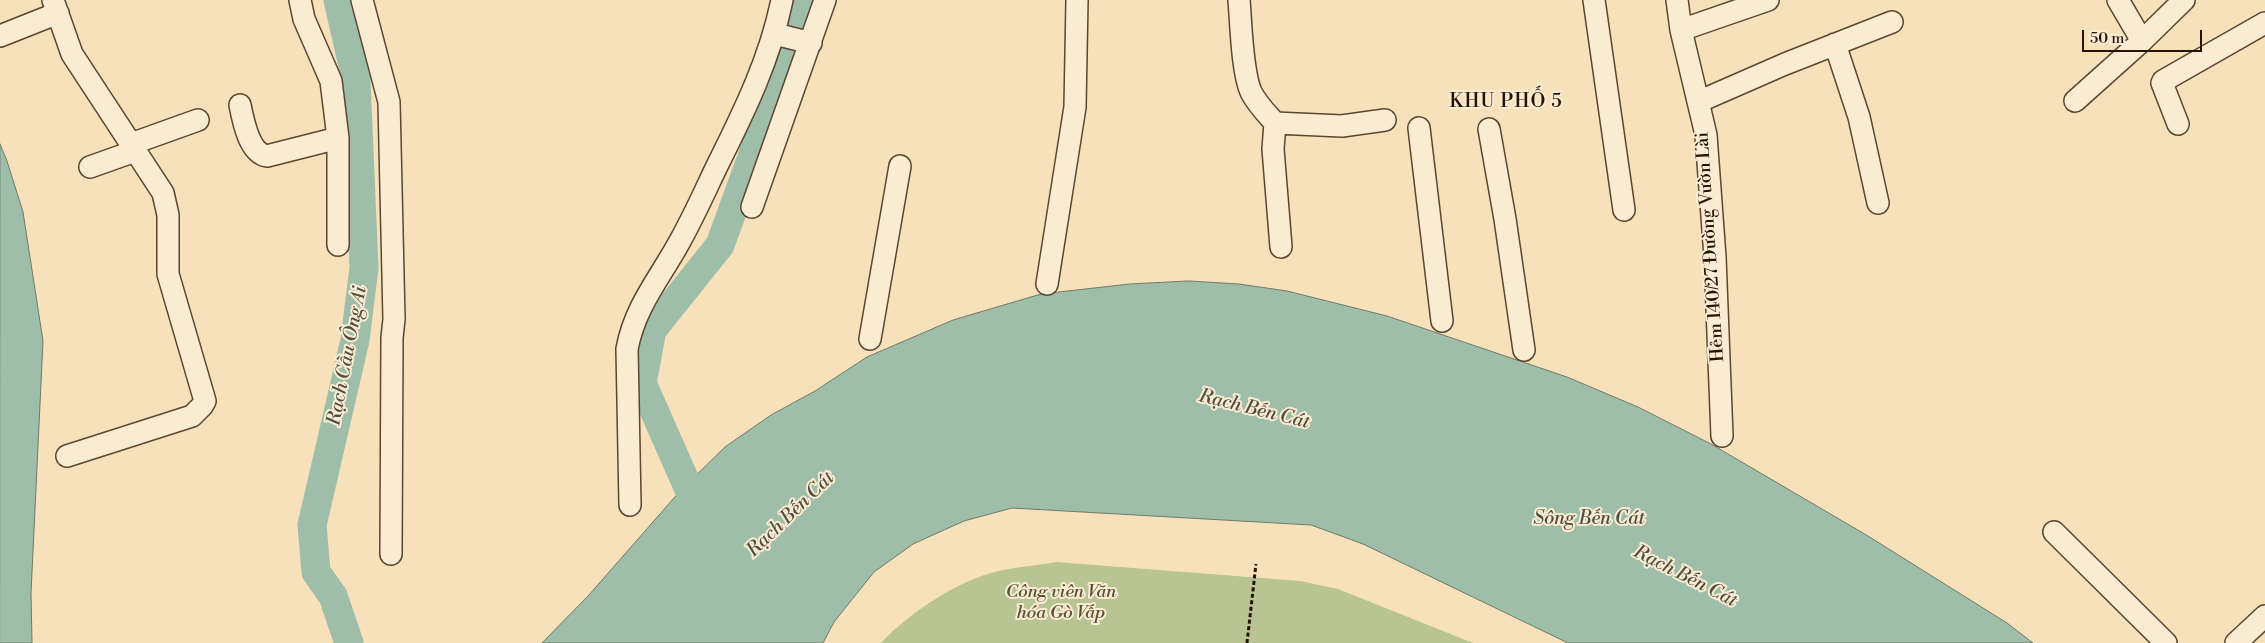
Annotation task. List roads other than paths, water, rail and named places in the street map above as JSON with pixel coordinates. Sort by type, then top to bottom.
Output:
[{"type":"street","points":[[300,0],[304,19],[331,81],[338,138],[338,245]]},
{"type":"street","points":[[362,0],[389,102],[394,319],[392,338],[392,554]]},
{"type":"street","points":[[630,505],[627,349],[631,327],[638,310],[680,241],[747,106],[778,34],[782,0]]},
{"type":"street","points":[[752,207],[807,42],[825,0]]},
{"type":"street","points":[[1047,284],[1075,107],[1077,0]]},
{"type":"street","points":[[1239,0],[1242,43],[1249,87],[1262,109],[1275,123],[1342,126],[1385,120]]},
{"type":"street","points":[[1594,0],[1624,210]]},
{"type":"street","name":"Hẻm 140/27 Đường Vườn Lài","points":[[1677,0],[1681,30],[1707,144],[1715,257],[1722,436]]},
{"type":"street","points":[[1681,30],[1768,0]]},
{"type":"street","points":[[2118,0],[2142,41]]},
{"type":"street","points":[[2075,100],[2142,41],[2184,0]]},
{"type":"street","points":[[0,36],[56,6],[72,54],[163,193],[168,215],[168,274],[204,396],[202,406],[192,416],[67,456]]},
{"type":"street","points":[[1698,102],[1892,22]]},
{"type":"street","points":[[2178,124],[2162,84],[2163,81],[2265,24]]},
{"type":"street","points":[[778,34],[807,42]]},
{"type":"street","points":[[1835,44],[1859,117],[1878,203]]},
{"type":"street","points":[[240,105],[243,121],[250,137],[258,153],[262,155],[267,156],[338,138]]},
{"type":"street","points":[[90,167],[198,120]]},
{"type":"street","points":[[1275,123],[1273,149],[1281,247]]},
{"type":"street","points":[[1419,128],[1442,321]]},
{"type":"street","points":[[1488,129],[1505,219],[1524,350]]},
{"type":"street","points":[[870,339],[900,166]]},
{"type":"street","points":[[2054,532],[2166,643]]},
{"type":"street","points":[[2236,643],[2265,616]]},
{"type":"water","points":[[0,144],[23,212],[43,341],[31,593],[32,643],[0,643]]},
{"type":"water","name":"Sông Bến Cát","points":[[1189,281],[1239,284],[1287,291],[1387,316],[1567,377],[1638,407],[1711,444],[1868,536],[2007,623],[2033,643],[1568,643],[1363,544],[1311,525],[1012,508],[964,521],[913,544],[874,572],[834,622],[823,643],[542,643],[588,596],[681,490],[725,447],[771,415],[815,391],[867,357],[953,320],[1041,294],[1130,284]]},
{"type":"waterway","name":"Rạch Cầu Ông Ai","points":[[338,0],[356,79],[364,268],[355,340],[312,525],[316,572],[333,596],[349,643]]},
{"type":"waterway","points":[[702,519],[642,383],[652,330],[720,245],[809,0]]},
{"type":"district","name":"KHU PHỐ 5","points":[[1506,102]]},
{"type":"water label","name":"Rạch Bến Cát","points":[[1254,410]]},
{"type":"water label","name":"Rạch Bến Cát","points":[[791,515]]},
{"type":"water label","name":"Rạch Bến Cát","points":[[1685,577]]},
{"type":"park label","name":"Công viên Văn hóa Gò Vấp","points":[[1061,603]]}]
